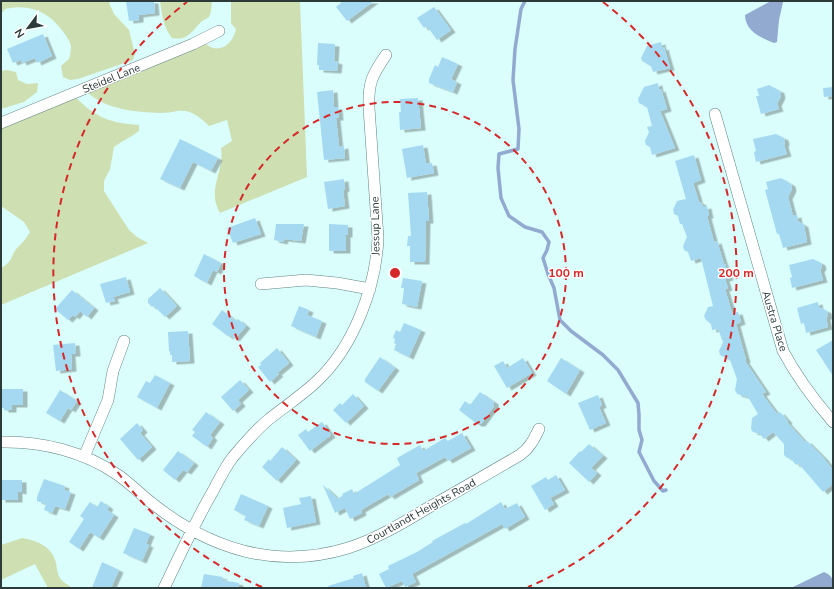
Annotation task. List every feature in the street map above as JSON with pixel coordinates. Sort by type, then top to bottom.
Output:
[{"type":"street","name":"Steidel Lane","points":[[1,123],[193,44],[219,30]]},
{"type":"street","name":"Jessup Lane","points":[[164,588],[192,530],[219,480],[236,454],[247,440],[267,421],[317,381],[335,359],[356,325],[370,289],[377,253],[378,238],[369,108],[369,87],[374,71],[386,55]]},
{"type":"street","name":"Austra Place","points":[[714,114],[783,350],[795,374],[810,395],[833,422]]},
{"type":"street","points":[[261,284],[306,280],[337,283],[370,289]]},
{"type":"street","points":[[84,457],[108,400],[113,371],[124,341]]},
{"type":"street","name":"Courtlandt Heights Road","points":[[1,442],[46,446],[84,457],[119,475],[168,516],[192,530],[225,546],[253,554],[305,556],[347,548],[386,532],[527,451],[532,444],[538,429]]},
{"type":"green space","points":[[1,1],[111,1],[109,3],[114,14],[129,30],[135,54],[133,60],[78,79],[70,80],[63,77],[61,66],[69,59],[71,47],[68,38],[46,15],[31,8],[14,7],[5,9],[1,14]]},
{"type":"green space","points":[[160,1],[212,1],[211,13],[209,17],[201,22],[186,37],[177,39],[172,38],[162,16]]},
{"type":"green space","points":[[300,1],[307,177],[220,213],[216,204],[215,188],[221,165],[221,148],[232,141],[227,120],[209,126],[191,112],[177,111],[161,113],[132,111],[113,107],[96,99],[88,93],[143,71],[201,45],[206,44],[216,48],[225,46],[232,39],[236,29],[231,23],[231,2]]},
{"type":"green space","points":[[7,70],[16,72],[18,80],[27,84],[38,83],[37,92],[24,102],[1,109],[1,71]]},
{"type":"green space","points":[[76,98],[104,118],[120,123],[139,125],[139,131],[114,147],[110,169],[104,181],[104,191],[129,230],[137,237],[148,243],[1,305],[1,268],[10,261],[17,248],[30,232],[24,222],[1,206],[1,128]]},
{"type":"green space","points":[[22,538],[33,540],[48,549],[54,557],[60,578],[72,588],[48,588],[35,564],[1,580],[1,545]]},
{"type":"water","points":[[771,1],[783,2],[779,20],[777,42],[774,43],[764,39],[751,30],[746,21],[745,15]]},
{"type":"water","points":[[824,572],[832,578],[833,588],[791,588]]},
{"type":"building","points":[[126,1],[154,1],[155,13],[139,15],[139,20],[129,21]]},
{"type":"building","points":[[343,1],[374,1],[347,21],[336,7]]},
{"type":"building","points":[[434,7],[451,30],[437,40],[427,26],[424,28],[417,18]]},
{"type":"building","points":[[43,34],[52,56],[37,63],[35,58],[22,63],[21,60],[13,63],[7,49]]},
{"type":"building","points":[[661,42],[670,68],[653,72],[651,66],[642,61],[641,58],[647,46]]},
{"type":"building","points":[[318,43],[335,44],[334,61],[338,62],[337,71],[319,70],[319,65],[317,65]]},
{"type":"building","points":[[442,57],[458,64],[451,79],[457,82],[453,92],[429,83],[429,79],[435,65],[438,67]]},
{"type":"building","points":[[658,83],[659,90],[661,89],[667,109],[660,111],[675,148],[652,155],[650,147],[646,145],[645,141],[649,132],[647,127],[652,126],[647,107],[639,103],[638,99],[644,87]]},
{"type":"building","points":[[769,85],[780,91],[781,96],[777,104],[779,109],[761,114],[756,96],[759,96],[757,89]]},
{"type":"building","points":[[833,87],[833,96],[824,97],[823,88]]},
{"type":"building","points":[[333,90],[334,107],[338,107],[339,118],[336,118],[339,147],[344,146],[345,158],[324,160],[317,92]]},
{"type":"building","points":[[418,98],[421,128],[400,130],[400,99]]},
{"type":"building","points":[[776,134],[784,138],[784,145],[787,154],[756,162],[754,152],[756,151],[753,139]]},
{"type":"building","points":[[180,139],[218,158],[211,171],[193,162],[180,188],[160,179]]},
{"type":"building","points":[[423,145],[426,164],[432,163],[434,173],[407,178],[402,149]]},
{"type":"building","points":[[694,155],[701,180],[693,183],[699,202],[701,202],[703,207],[707,206],[709,216],[707,216],[714,242],[717,241],[725,264],[729,278],[725,279],[728,288],[725,289],[732,313],[738,312],[741,322],[736,324],[746,360],[745,361],[766,392],[762,394],[777,414],[780,412],[805,442],[807,441],[823,457],[833,470],[833,484],[823,492],[798,463],[796,465],[790,458],[787,458],[784,455],[784,444],[773,432],[764,439],[760,434],[753,432],[751,429],[752,418],[758,414],[748,397],[737,394],[735,390],[737,379],[730,360],[720,355],[719,351],[723,342],[718,329],[712,330],[711,324],[704,316],[708,307],[713,306],[701,258],[691,261],[688,252],[684,250],[683,246],[687,237],[682,224],[680,224],[678,216],[674,214],[673,210],[677,201],[686,199],[675,161]]},
{"type":"building","points":[[781,178],[791,184],[792,189],[788,197],[793,216],[797,215],[798,221],[804,225],[807,242],[783,248],[779,234],[777,234],[765,190],[768,189],[766,182]]},
{"type":"building","points":[[344,179],[345,189],[343,190],[345,206],[328,209],[324,182]]},
{"type":"building","points":[[427,192],[429,221],[426,221],[425,262],[410,262],[410,246],[407,246],[408,236],[411,236],[408,193]]},
{"type":"building","points":[[255,218],[261,234],[233,243],[227,228]]},
{"type":"building","points":[[276,224],[304,224],[301,241],[284,239],[283,242],[274,240]]},
{"type":"building","points":[[329,224],[348,225],[348,235],[346,235],[346,251],[329,251]]},
{"type":"building","points":[[204,254],[221,263],[217,272],[213,270],[207,283],[194,276]]},
{"type":"building","points":[[813,259],[821,263],[822,267],[820,270],[823,280],[792,288],[790,278],[792,277],[789,265]]},
{"type":"building","points":[[126,277],[130,292],[113,297],[115,301],[106,303],[100,284]]},
{"type":"building","points":[[403,278],[422,281],[417,307],[402,304],[404,288],[401,288]]},
{"type":"building","points":[[160,288],[177,306],[165,317],[154,306],[152,307],[148,303],[148,299]]},
{"type":"building","points":[[72,290],[94,308],[87,317],[80,311],[75,317],[73,315],[68,320],[55,309]]},
{"type":"building","points":[[818,302],[819,307],[827,311],[828,316],[826,318],[828,327],[806,333],[804,323],[801,324],[797,308]]},
{"type":"building","points":[[299,306],[309,310],[307,315],[322,321],[316,337],[291,326]]},
{"type":"building","points":[[222,310],[236,321],[238,319],[246,326],[235,339],[230,335],[229,337],[212,324]]},
{"type":"building","points":[[404,323],[421,330],[409,357],[394,350],[396,344],[394,343],[395,339],[393,338],[396,330],[400,332]]},
{"type":"building","points":[[188,331],[190,361],[172,362],[172,355],[170,355],[169,351],[168,332]]},
{"type":"building","points":[[833,340],[833,376],[816,350]]},
{"type":"building","points":[[75,343],[76,354],[71,354],[72,369],[56,371],[53,345]]},
{"type":"building","points":[[277,348],[289,363],[277,373],[279,374],[270,382],[258,367],[261,365],[260,363]]},
{"type":"building","points":[[380,357],[395,368],[378,391],[365,382],[365,379]]},
{"type":"building","points":[[523,358],[532,373],[507,388],[494,366],[503,361],[507,368]]},
{"type":"building","points":[[561,358],[580,370],[566,394],[547,381]]},
{"type":"building","points":[[155,375],[170,383],[157,408],[137,397],[146,381],[150,383]]},
{"type":"building","points":[[240,380],[249,390],[238,400],[241,404],[233,411],[221,397]]},
{"type":"building","points":[[1,389],[23,389],[23,405],[12,405],[12,410],[4,410],[4,408],[1,408]]},
{"type":"building","points":[[60,390],[77,401],[71,410],[68,408],[60,421],[46,413]]},
{"type":"building","points":[[480,392],[494,402],[494,406],[481,424],[477,424],[459,410],[465,401],[470,405]]},
{"type":"building","points":[[353,394],[364,406],[346,423],[333,410],[340,403],[342,405]]},
{"type":"building","points":[[598,395],[602,405],[599,407],[606,423],[590,430],[578,403]]},
{"type":"building","points":[[206,412],[220,422],[210,435],[213,438],[207,447],[192,436],[195,432],[192,430]]},
{"type":"building","points":[[322,422],[331,435],[310,451],[298,435],[306,429],[308,432]]},
{"type":"building","points":[[137,423],[143,430],[140,433],[152,447],[138,460],[120,439]]},
{"type":"building","points":[[462,433],[471,448],[448,461],[445,457],[416,473],[419,480],[390,497],[388,494],[361,510],[362,513],[350,519],[345,508],[335,513],[323,485],[338,499],[343,495],[342,494],[352,489],[354,494],[400,465],[397,458],[420,445],[423,451],[445,438],[448,441]]},
{"type":"building","points":[[589,444],[603,456],[591,468],[597,473],[589,482],[569,463]]},
{"type":"building","points":[[282,447],[296,460],[277,481],[262,467],[269,459],[270,461]]},
{"type":"building","points":[[178,451],[194,463],[187,472],[183,470],[175,480],[163,470]]},
{"type":"building","points":[[556,475],[565,490],[550,498],[554,504],[545,510],[531,486],[546,477],[548,480]]},
{"type":"building","points":[[44,479],[65,486],[64,490],[71,492],[65,509],[55,506],[52,513],[44,510],[46,504],[37,501],[37,497]]},
{"type":"building","points":[[1,480],[22,480],[22,492],[18,491],[18,500],[1,500]]},
{"type":"building","points":[[241,494],[268,506],[259,526],[244,520],[246,516],[234,510]]},
{"type":"building","points":[[311,496],[316,522],[287,528],[283,508],[301,504],[299,498]]},
{"type":"building","points":[[101,501],[109,507],[107,510],[114,515],[99,538],[90,532],[79,549],[69,542],[84,519],[80,516],[90,502],[97,507]]},
{"type":"building","points":[[501,502],[505,509],[517,503],[525,517],[505,529],[502,524],[412,574],[416,582],[405,587],[402,581],[386,588],[379,574],[389,569],[388,566],[417,552],[433,542],[432,541],[465,523],[466,524]]},
{"type":"building","points":[[134,528],[150,534],[146,544],[149,545],[142,561],[123,553]]},
{"type":"building","points":[[102,562],[119,570],[111,588],[92,588]]},
{"type":"building","points":[[362,573],[366,588],[329,588],[328,586],[354,578],[353,576]]},
{"type":"building","points":[[204,574],[223,577],[222,580],[239,583],[239,588],[201,588]]},
{"type":"waterway","points":[[525,1],[521,9],[515,49],[513,80],[519,129],[518,149],[499,154],[498,168],[501,198],[509,216],[525,227],[542,232],[549,242],[543,258],[554,288],[560,320],[571,331],[603,355],[618,370],[638,403],[639,430],[642,440],[639,452],[654,481],[663,491],[666,490]]}]
